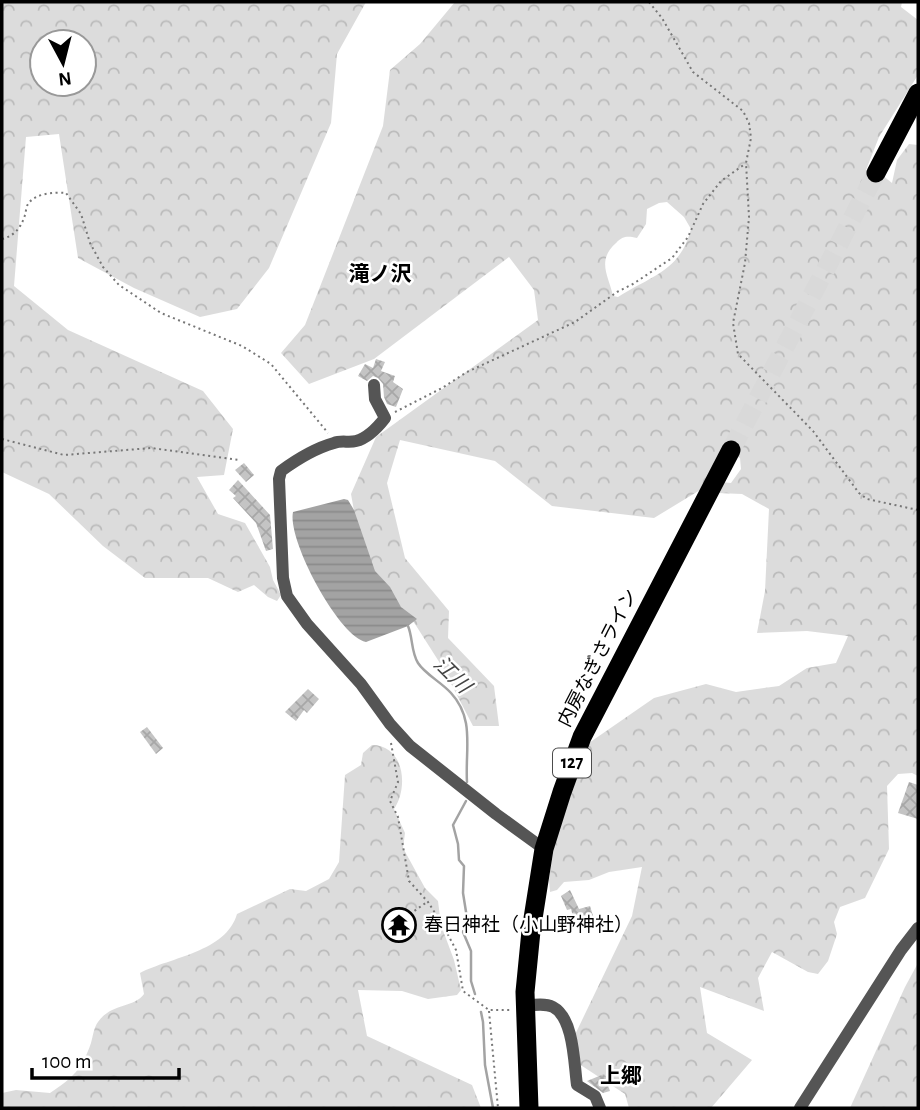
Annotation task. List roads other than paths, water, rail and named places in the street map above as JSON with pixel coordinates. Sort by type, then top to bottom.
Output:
[{"type":"highway","points":[[876,173],[918,93]]},
{"type":"highway","name":"内房なぎさライン","points":[[529,1108],[525,1007],[531,931],[544,849],[582,737],[731,450]]},
{"type":"street","points":[[374,386],[375,399],[385,418],[365,438],[355,442],[336,442],[295,461],[281,471],[283,578],[287,596],[307,624],[361,684],[410,746],[544,849]]},
{"type":"street","points":[[800,1108],[901,950],[918,928]]},
{"type":"street","points":[[525,1007],[550,1006],[558,1012],[571,1039],[577,1085],[595,1096],[600,1108]]},
{"type":"waterway","name":"江川","points":[[408,626],[418,663],[451,693],[463,713],[467,735],[467,782]]},
{"type":"waterway","name":"江川","points":[[466,801],[453,825],[459,860],[464,866],[463,893],[467,918],[463,932],[471,951],[471,981],[475,994]]},
{"type":"waterway","name":"江川","points":[[481,1012],[485,1065],[493,1108]]},
{"type":"tunnel","points":[[731,450],[876,173]]},
{"type":"place","name":"春日神社（小山野神社）","points":[[399,925]]},
{"type":"district","name":"滝ノ沢","points":[[380,274]]},
{"type":"district","name":"上郷","points":[[621,1076]]}]
